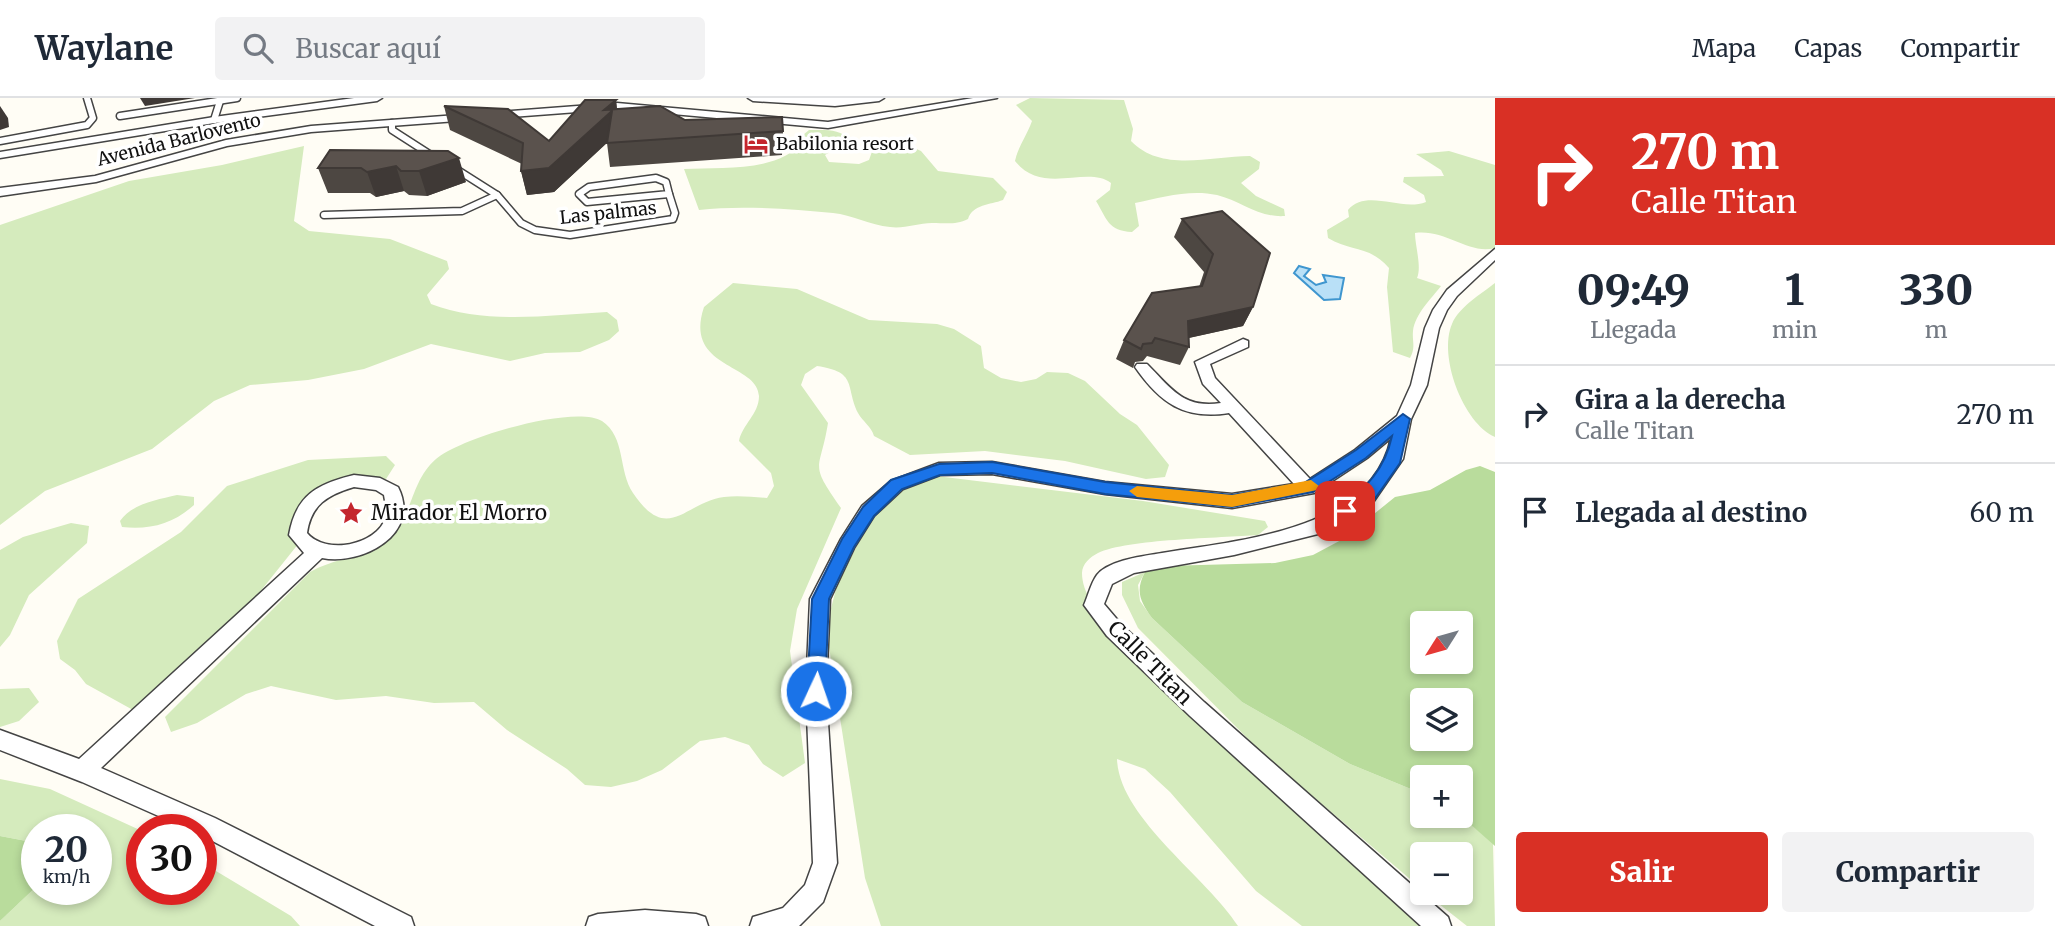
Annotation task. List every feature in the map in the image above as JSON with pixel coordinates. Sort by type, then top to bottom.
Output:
[{"type":"street","points":[[0,155],[214,120],[377,98]]},
{"type":"street","points":[[753,98],[833,101],[879,98]]},
{"type":"street","points":[[968,98],[988,99]]},
{"type":"street","name":"Avenida Barlovento","points":[[0,192],[96,179],[255,137],[391,123],[617,106],[828,125],[988,99]]},
{"type":"street","points":[[762,926],[790,918],[814,892],[825,863],[816,691],[820,599],[847,544],[869,511],[897,485],[939,469],[992,468],[1105,488],[1232,501],[1307,488],[1361,454],[1403,419],[1419,385],[1432,328],[1440,310],[1452,293],[1495,253]]},
{"type":"street","points":[[1243,344],[1202,362],[1208,380],[1307,488]]},
{"type":"street","points":[[1142,368],[1188,410],[1202,413],[1233,407]]},
{"type":"street","name":"Calle Titan","points":[[1403,419],[1395,459],[1368,496],[1322,526],[1234,548],[1130,566],[1105,579],[1094,605],[1114,630],[1197,709],[1439,926]]},
{"type":"street","points":[[82,771],[317,552],[348,553],[380,538],[389,528],[397,511],[392,492],[380,484],[354,481],[329,489],[311,501],[298,522],[299,536],[304,545],[317,552]]},
{"type":"street","points":[[0,740],[82,771],[236,840],[350,903],[402,926]]},
{"type":"street","points":[[598,926],[645,922],[696,926]]},
{"type":"lane","points":[[0,141],[87,125],[93,118],[87,98]]},
{"type":"lane","points":[[120,116],[237,98]]},
{"type":"lane","points":[[214,120],[220,101]]},
{"type":"lane","points":[[391,123],[392,130],[398,135],[442,161]]},
{"type":"lane","name":"Las palmas","points":[[453,167],[497,195],[522,223],[535,230],[570,234],[673,219],[675,214],[670,194],[666,182],[656,178],[589,187],[579,194],[587,202],[596,203],[670,194]]},
{"type":"lane","points":[[324,215],[462,211],[497,195]]},
{"type":"green space","points":[[1030,98],[1124,100],[1133,129],[1131,141],[1143,151],[1157,157],[1188,160],[1250,156],[1260,162],[1259,169],[1241,183],[1256,196],[1284,209],[1285,216],[1258,212],[1217,195],[1186,193],[1135,203],[1139,226],[1132,232],[1118,229],[1109,223],[1096,201],[1110,190],[1111,183],[1090,177],[1038,177],[1015,161],[1032,121],[1016,105]]},
{"type":"green space","points":[[809,130],[837,132],[850,140],[825,155],[829,162],[859,164],[869,160],[874,146],[912,147],[921,151],[938,171],[993,178],[1007,192],[1003,200],[974,210],[964,221],[900,227],[883,226],[840,214],[783,209],[699,210],[684,169],[732,168],[765,163],[793,151]]},
{"type":"green space","points":[[304,146],[294,221],[309,231],[390,239],[447,261],[449,269],[427,295],[431,304],[473,315],[495,317],[607,312],[617,320],[619,331],[609,340],[580,352],[545,353],[510,361],[431,344],[364,369],[308,380],[250,385],[214,401],[152,449],[45,491],[0,525],[0,225],[129,181],[222,165]]},
{"type":"green space","points":[[1449,151],[1495,165],[1495,248],[1475,248],[1437,235],[1415,233],[1419,262],[1417,278],[1441,286],[1414,325],[1410,358],[1393,352],[1387,287],[1389,268],[1367,252],[1328,238],[1327,230],[1349,217],[1348,210],[1365,201],[1406,204],[1426,202],[1424,195],[1403,182],[1404,177],[1444,176],[1441,170],[1416,154]]},
{"type":"green space","points":[[733,283],[797,289],[869,320],[937,324],[954,329],[981,346],[984,368],[1001,378],[1021,382],[1036,379],[1047,372],[1068,373],[1085,381],[1120,414],[1137,425],[1169,465],[1165,477],[1146,479],[1065,461],[985,451],[910,455],[874,436],[858,413],[845,376],[817,366],[805,374],[801,385],[828,423],[820,459],[820,474],[841,508],[797,609],[790,651],[805,763],[783,777],[763,764],[749,745],[725,737],[700,741],[662,770],[637,781],[611,787],[585,785],[567,769],[507,730],[474,702],[434,703],[386,696],[336,700],[271,686],[246,694],[197,723],[171,732],[165,717],[310,572],[383,543],[393,534],[406,514],[420,479],[427,469],[436,459],[468,442],[544,420],[588,417],[602,421],[610,428],[618,445],[628,484],[645,508],[656,516],[677,516],[710,500],[724,497],[767,498],[774,486],[771,473],[739,441],[758,402],[755,385],[712,354],[704,342],[700,327],[704,307]]},
{"type":"green space","points":[[1495,283],[1495,437],[1483,429],[1464,404],[1456,387],[1448,353],[1449,337],[1455,318],[1471,301]]},
{"type":"green space","points":[[386,456],[395,465],[386,479],[357,480],[312,505],[299,543],[259,593],[133,710],[86,684],[75,670],[60,659],[57,641],[78,599],[181,532],[227,486],[308,460]]},
{"type":"green space","points":[[1480,466],[1495,472],[1495,846],[1473,827],[1473,765],[1410,765],[1410,789],[1350,764],[1242,702],[1152,618],[1142,601],[1140,585],[1145,572],[1165,566],[1275,563],[1313,555],[1343,539],[1395,497],[1430,490],[1466,470]]},
{"type":"green space","points":[[936,476],[1143,501],[1265,521],[1268,527],[1258,535],[1152,542],[1112,548],[1098,553],[1083,567],[1084,587],[1107,625],[1429,926],[1302,926],[1256,891],[1170,792],[1145,769],[1117,759],[1122,781],[1132,803],[1148,825],[1224,907],[1238,926],[881,926],[865,878],[826,628],[837,585],[874,512],[892,492]]},
{"type":"green space","points":[[177,495],[194,497],[194,505],[178,517],[161,524],[142,528],[122,527],[120,521],[132,510],[146,503]]},
{"type":"green space","points":[[71,523],[89,526],[87,543],[29,595],[10,635],[0,647],[0,550],[23,537]]},
{"type":"green space","points":[[1145,572],[1138,585],[1140,601],[1152,618],[1242,702],[1350,764],[1410,789],[1410,828],[1473,826],[1493,843],[1495,926],[1467,926],[1440,905],[1473,905],[1473,842],[1410,842],[1410,879],[1263,754],[1138,628],[1122,595],[1122,582]]},
{"type":"green space","points":[[29,688],[39,702],[19,721],[0,727],[0,689]]},
{"type":"green space","points":[[0,779],[50,789],[105,814],[21,814],[21,840],[0,836]]},
{"type":"green space","points":[[112,817],[126,824],[126,905],[217,905],[217,872],[291,916],[300,926],[0,926],[0,921],[21,901],[21,905],[112,905]]},
{"type":"green space","points":[[0,836],[21,840],[21,901],[0,921]]},
{"type":"water","points":[[1299,266],[1310,269],[1304,276],[1316,285],[1326,282],[1323,275],[1344,278],[1340,299],[1324,300],[1294,273]]},
{"type":"building","points":[[585,100],[616,100],[604,110],[660,106],[685,120],[782,117],[783,131],[607,143],[612,111],[549,168],[521,171],[523,143],[444,106],[508,109],[549,141]]},
{"type":"building","points":[[330,150],[448,151],[459,158],[419,171],[401,171],[396,166],[367,172],[361,168],[318,168]]},
{"type":"building","points":[[1222,211],[1270,253],[1253,307],[1188,321],[1189,347],[1155,338],[1152,343],[1143,344],[1141,349],[1124,340],[1152,293],[1202,286],[1213,254],[1182,219]]},
{"type":"slow traffic","points":[[1137,491],[1232,501],[1311,486]]},
{"type":"place","name":"Babilonia resort","points":[[756,144]]},
{"type":"place","name":"Mirador El Morro","points":[[351,513]]},
{"type":"route","points":[[816,691],[820,599],[847,544],[869,511],[897,485],[939,469],[992,468],[1105,488],[1232,501],[1307,488],[1361,454],[1403,419],[1395,459],[1368,496],[1345,511]]}]
